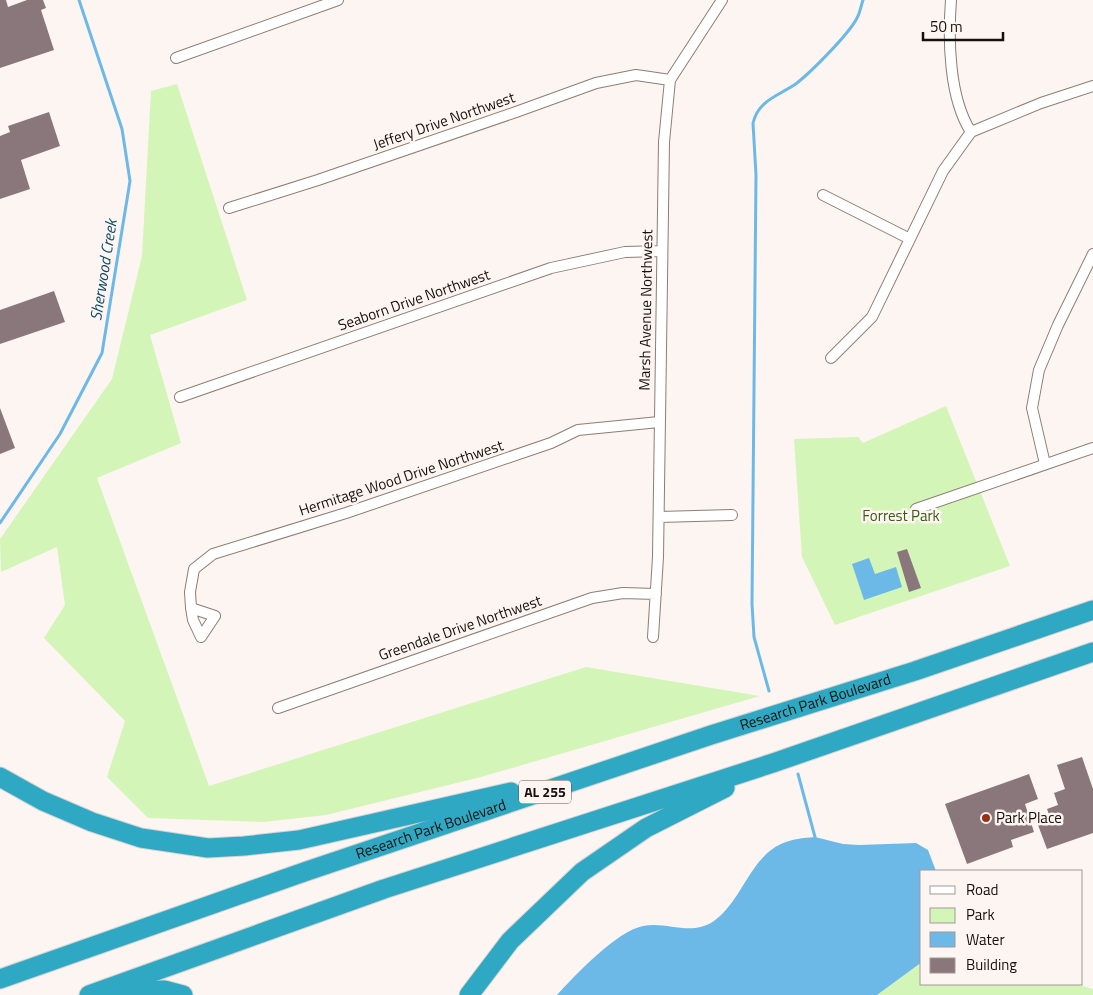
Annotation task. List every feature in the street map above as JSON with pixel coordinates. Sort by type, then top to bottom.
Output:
[{"type":"highway","name":"Research Park Boulevard","points":[[0,979],[308,871],[636,762],[711,735],[915,671],[1093,610]]},
{"type":"highway","points":[[94,993],[411,880],[773,763],[1093,652]]},
{"type":"highway","points":[[0,777],[43,801],[92,822],[141,838],[208,848],[298,840],[390,821],[636,762]]},
{"type":"highway","points":[[469,995],[510,941],[582,872],[646,828],[773,763]]},
{"type":"highway","points":[[94,993],[164,990],[183,995]]},
{"type":"street","points":[[176,58],[338,0]]},
{"type":"street","name":"Marsh Avenue Northwest","points":[[652,637],[659,517],[664,142],[670,80],[722,0]]},
{"type":"street","points":[[951,0],[949,38],[958,102],[963,120],[971,132]]},
{"type":"street","name":"Jeffery Drive Northwest","points":[[229,208],[327,177],[596,83],[636,75],[670,80]]},
{"type":"street","points":[[830,358],[872,318],[943,171],[971,132],[1041,103],[1093,86]]},
{"type":"street","points":[[823,195],[910,240]]},
{"type":"street","name":"Seaborn Drive Northwest","points":[[180,397],[551,268],[625,252],[662,251]]},
{"type":"street","points":[[1045,464],[1032,408],[1039,370],[1058,324],[1093,254]]},
{"type":"street","name":"Hermitage Wood Drive Northwest","points":[[191,608],[190,592],[194,569],[213,554],[346,513],[541,447],[578,430],[659,422]]},
{"type":"street","points":[[916,509],[1093,448]]},
{"type":"street","points":[[659,517],[732,515]]},
{"type":"street","name":"Greendale Drive Northwest","points":[[278,708],[592,598],[623,593],[656,594]]},
{"type":"green space","points":[[177,84],[247,300],[150,335],[181,443],[97,478],[209,786],[586,667],[760,696],[481,777],[326,815],[263,822],[148,818],[107,777],[125,721],[44,638],[65,605],[57,547],[1,572],[0,539],[112,379],[142,256],[151,91]]},
{"type":"green space","name":"Forrest Park","points":[[946,406],[1010,566],[835,625],[802,557],[794,439],[858,437],[863,443]]},
{"type":"green space","points":[[920,963],[920,985],[1079,985],[1093,989],[1093,995],[877,995]]},
{"type":"water","points":[[869,558],[875,574],[896,567],[902,587],[864,600],[852,564]]},
{"type":"water","points":[[815,837],[843,844],[859,845],[916,843],[928,850],[936,870],[920,870],[920,963],[877,995],[557,995],[597,955],[621,936],[633,930],[652,925],[696,928],[714,921],[724,913],[761,859],[781,844],[802,838]]},
{"type":"building","points":[[0,0],[6,0],[8,7],[27,0],[43,0],[46,8],[41,10],[54,50],[0,68]]},
{"type":"building","points":[[49,112],[60,146],[21,160],[30,189],[0,199],[0,136],[10,132],[8,126]]},
{"type":"building","points":[[54,291],[65,322],[0,344],[0,310]]},
{"type":"building","points":[[0,408],[15,448],[0,454]]},
{"type":"building","points":[[907,549],[921,588],[909,592],[897,552]]},
{"type":"building","name":"Park Place","points":[[1082,757],[1093,789],[1093,833],[1047,849],[1038,825],[1051,820],[1047,809],[1058,805],[1054,793],[1065,789],[1057,765]]},
{"type":"building","name":"Park Place","points":[[1029,774],[1038,799],[1025,804],[1034,832],[1011,840],[1013,847],[967,864],[945,804]]},
{"type":"waterway","name":"Sherwood Creek","points":[[0,523],[60,434],[102,353],[130,181],[122,129],[79,0]]},
{"type":"waterway","points":[[769,691],[754,637],[752,604],[756,175],[753,123],[760,108],[765,103],[797,83],[838,43],[853,25],[860,12],[863,0]]},
{"type":"waterway","points":[[798,774],[815,837]]},
{"type":"place","name":"Park Place","points":[[986,818]]}]
